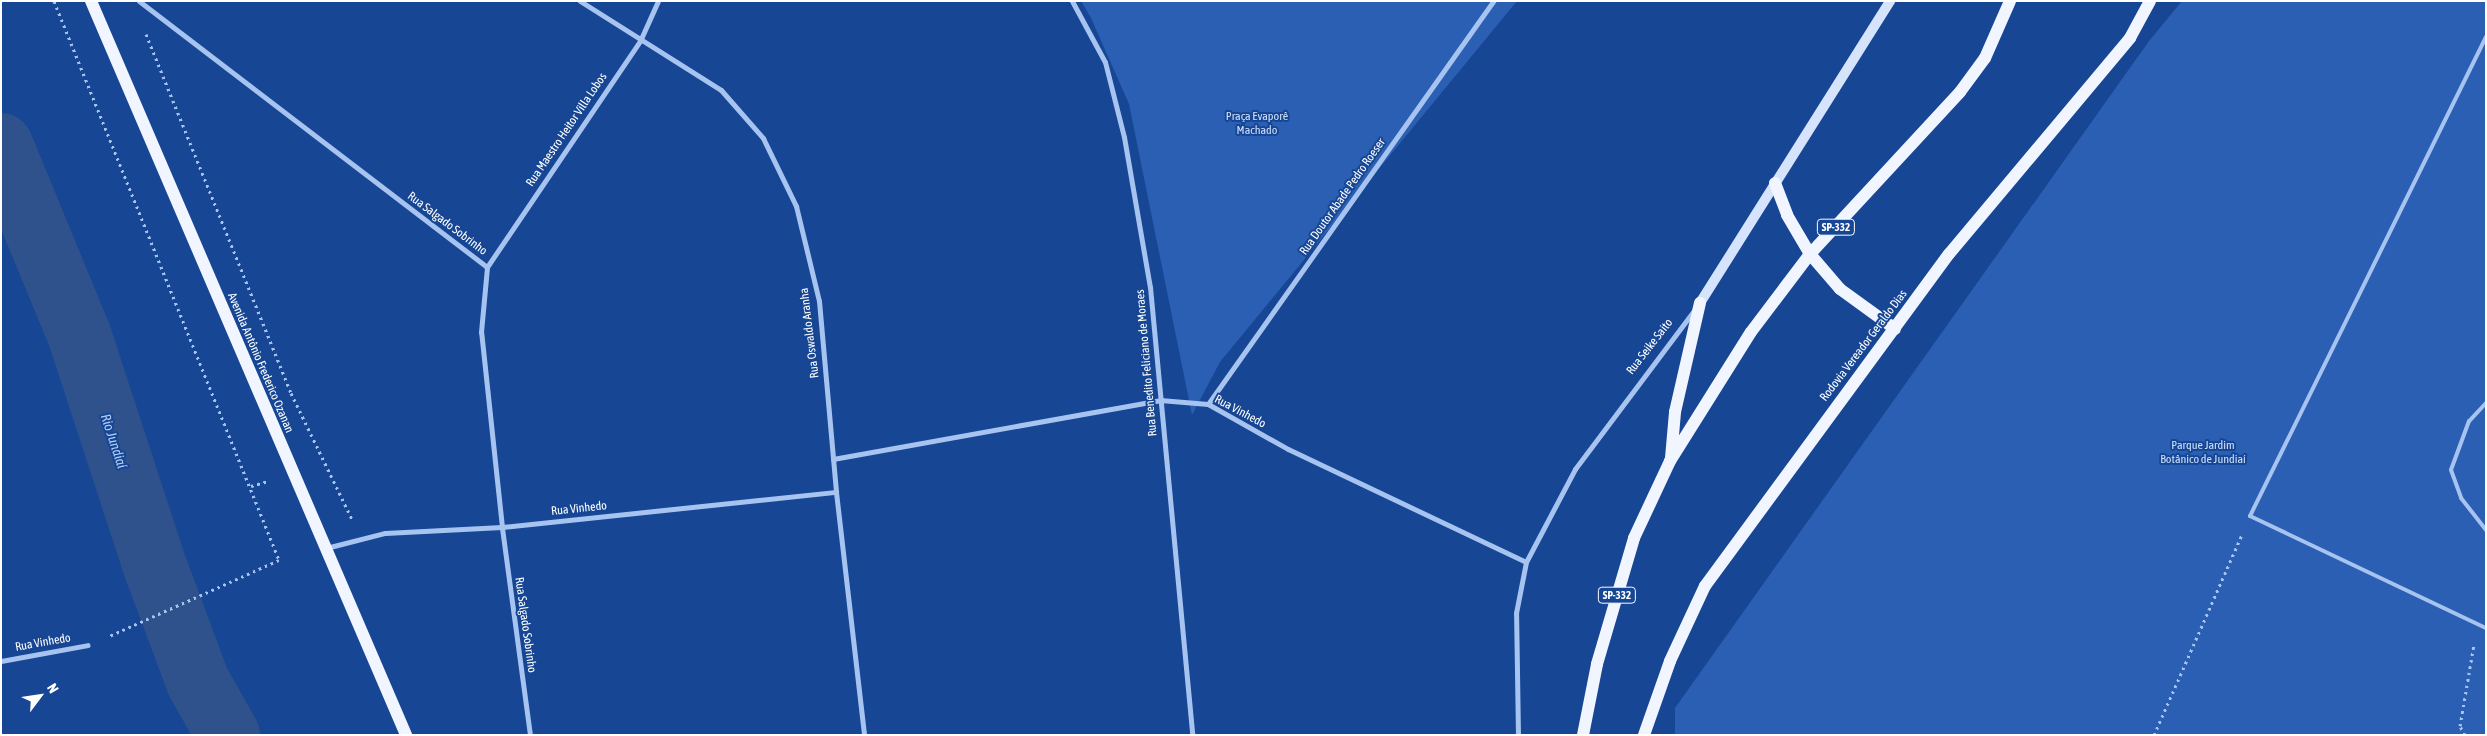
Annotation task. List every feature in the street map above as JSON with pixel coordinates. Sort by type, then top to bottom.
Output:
[{"type":"main road","name":"Avenida Antônio Frederico Ozanan","points":[[91,1],[406,735]]},
{"type":"main road","name":"Rua Seike Saito","points":[[1700,303],[1890,1]]},
{"type":"main road","name":"SP-332","points":[[1584,735],[1597,664],[1634,538],[1670,461],[1751,332],[1810,254],[1960,92],[1985,58],[2010,1]]},
{"type":"main road","name":"Rodovia Vereador Geraldo Dias","points":[[1644,735],[1670,661],[1705,586],[1949,254],[2130,38],[2150,1]]},
{"type":"main road","points":[[1775,183],[1787,215],[1810,254],[1840,289],[1895,329]]},
{"type":"main road","points":[[1670,461],[1675,412],[1700,303]]},
{"type":"street","name":"Rua Salgado Sobrinho","points":[[139,1],[487,267],[481,332],[502,527],[530,735]]},
{"type":"street","name":"Rua Oswaldo Aranha","points":[[580,1],[640,41],[720,90],[763,138],[796,206],[819,301],[836,492],[864,735]]},
{"type":"street","name":"Rua Maestro Heitor Villa Lobos","points":[[487,267],[640,41],[658,1]]},
{"type":"street","name":"Rua Benedito Feliciano de Moraes","points":[[1072,1],[1105,62],[1124,137],[1150,287],[1192,735]]},
{"type":"street","name":"Rua Doutor Abade Pedro Roeser","points":[[1208,404],[1493,1]]},
{"type":"street","name":"Rua Seike Saito","points":[[1518,735],[1516,613],[1526,562],[1575,469],[1700,303]]},
{"type":"street","name":"Rua Vinhedo","points":[[833,459],[1160,400],[1208,404],[1288,449],[1526,562]]},
{"type":"street","name":"Rua Vinhedo","points":[[326,548],[385,533],[502,527],[836,492]]},
{"type":"street","name":"Rua Vinhedo","points":[[1,661],[88,645]]},
{"type":"lane","points":[[2486,37],[2250,516],[2486,628]]},
{"type":"lane","points":[[2486,403],[2469,421],[2451,470],[2461,498],[2486,530]]},
{"type":"path","points":[[54,1],[279,560],[88,645]]},
{"type":"path","points":[[144,28],[291,393],[362,539]]},
{"type":"path","points":[[2154,735],[2250,516]]},
{"type":"path","points":[[2465,735],[2460,726],[2474,648],[2471,621]]},
{"type":"green space","name":"Praça Evaporê Machado","points":[[1081,1],[1517,1],[1220,362],[1192,415],[1129,104],[1091,18]]},
{"type":"green space","name":"Parque Jardim Botânico de Jundiaí","points":[[2182,1],[2486,1],[2486,735],[1675,735],[1675,708],[2149,41]]},
{"type":"waterway","name":"Rio Jundiaí","points":[[1,145],[79,334],[156,569],[198,682],[228,735]]}]
